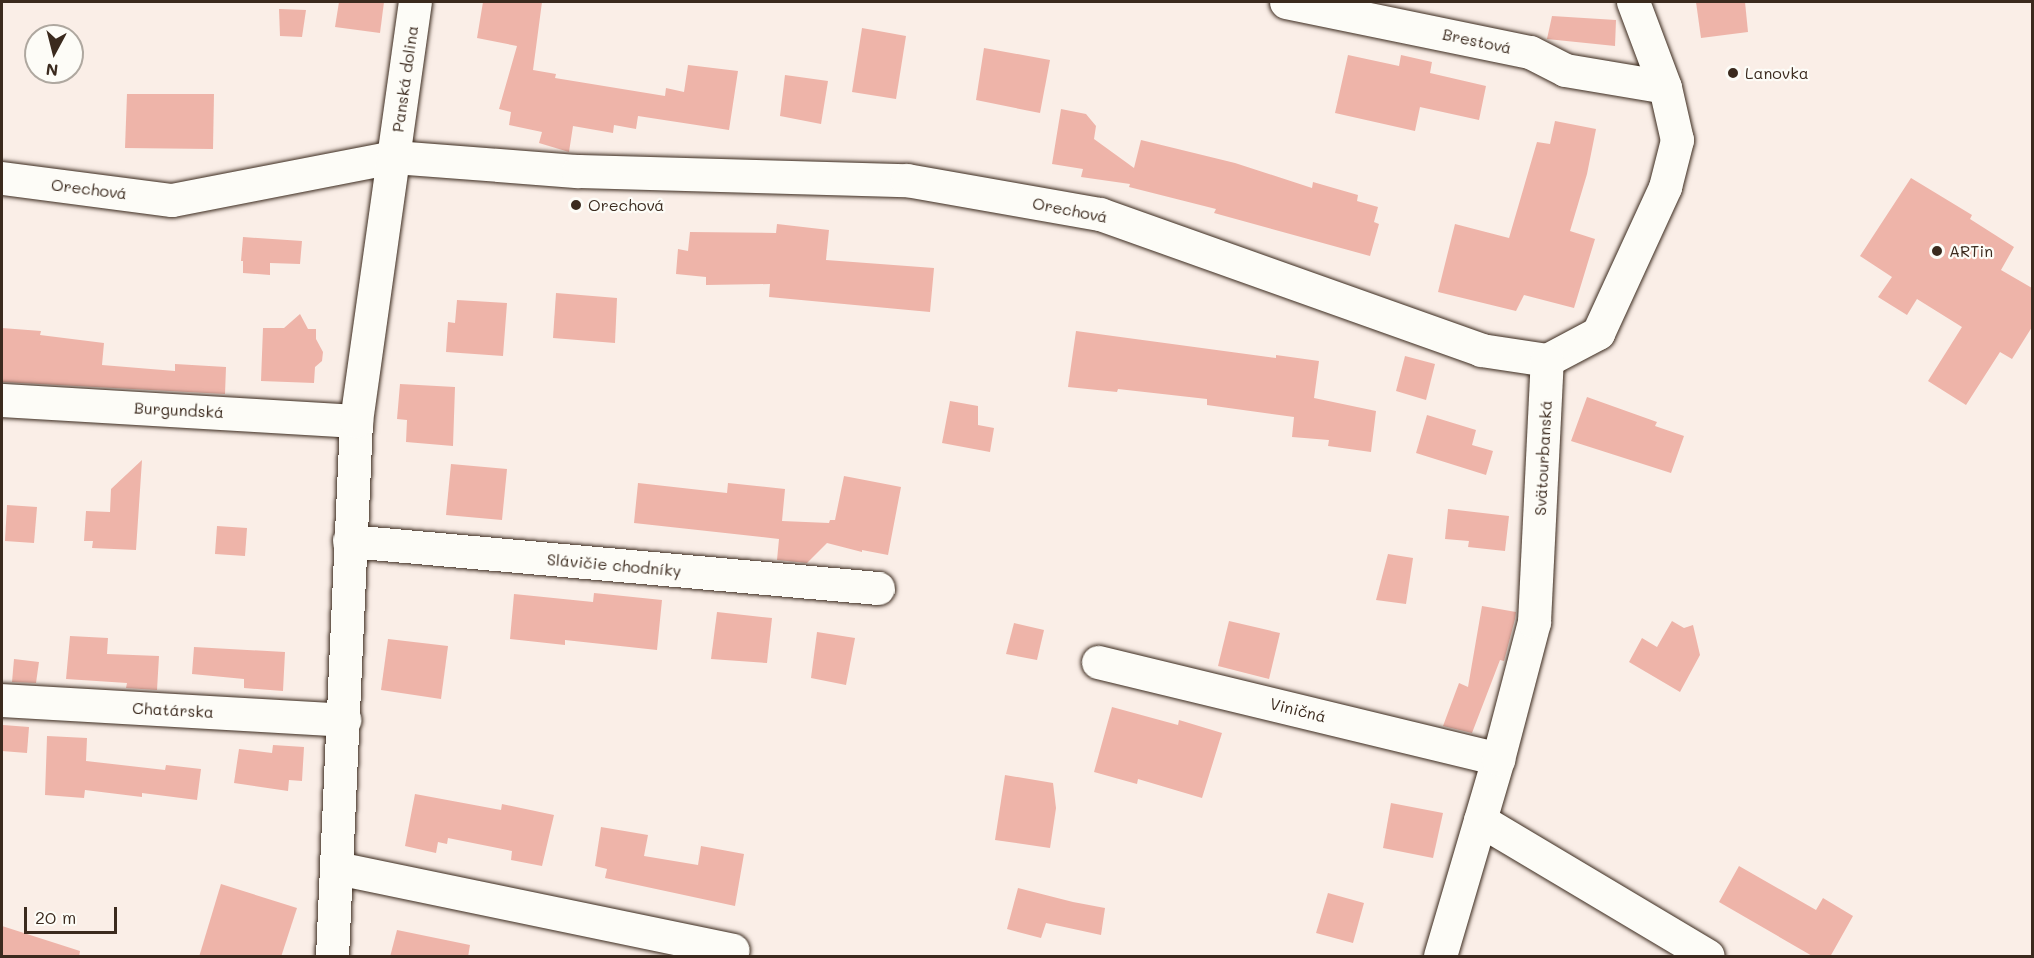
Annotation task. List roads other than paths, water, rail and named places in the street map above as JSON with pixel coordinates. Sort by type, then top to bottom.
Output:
[{"type":"street","name":"Panská dolina","points":[[394,157],[415,2]]},
{"type":"street","name":"Brestová","points":[[1286,2],[1530,52],[1565,70],[1665,87]]},
{"type":"street","points":[[1547,360],[1598,333],[1665,187],[1677,140],[1665,87],[1633,2]]},
{"type":"street","name":"Orechová","points":[[2,178],[172,200],[394,157],[578,171],[907,180],[1100,214],[1481,350],[1547,360]]},
{"type":"street","points":[[332,957],[356,421],[394,157]]},
{"type":"street","name":"Svätourbanská","points":[[1440,957],[1498,759],[1534,622],[1547,360]]},
{"type":"street","name":"Burgundská","points":[[2,400],[356,421]]},
{"type":"street","name":"Slávičie chodníky","points":[[349,541],[879,588]]},
{"type":"street","name":"Viničná","points":[[1098,662],[1498,759]]},
{"type":"street","name":"Chatárska","points":[[2,700],[344,720]]},
{"type":"street","points":[[1480,820],[1708,957]]},
{"type":"street","points":[[337,868],[733,950]]},
{"type":"place","name":"Lanovka","points":[[1733,73]]},
{"type":"place","name":"Orechová","points":[[576,205]]},
{"type":"place","name":"ARTin","points":[[1937,251]]}]
